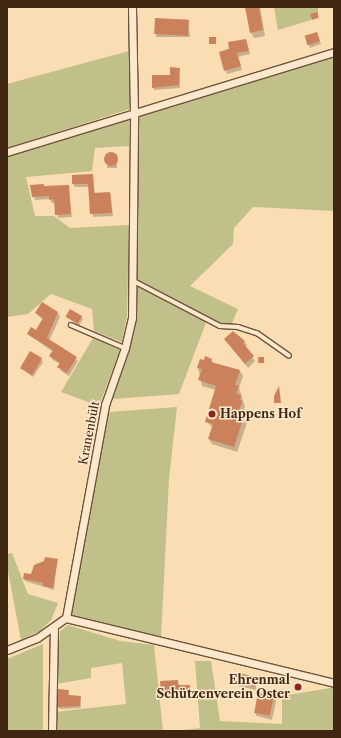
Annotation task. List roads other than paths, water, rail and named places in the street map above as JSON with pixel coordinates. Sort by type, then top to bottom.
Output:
[{"type":"street","name":"Kranenbült","points":[[66,618],[105,405],[125,348],[132,318],[134,112],[132,7]]},
{"type":"street","points":[[7,152],[334,52]]},
{"type":"street","points":[[7,650],[37,638],[54,628],[66,618],[334,683]]},
{"type":"street","points":[[52,731],[54,628]]},
{"type":"lane","points":[[132,280],[220,326],[238,327],[257,333],[289,355]]},
{"type":"lane","points":[[71,325],[125,348]]},
{"type":"place","name":"Happens Hof","points":[[212,414]]},
{"type":"place","name":"Ehrenmal Schützenverein Oster","points":[[298,687]]}]
